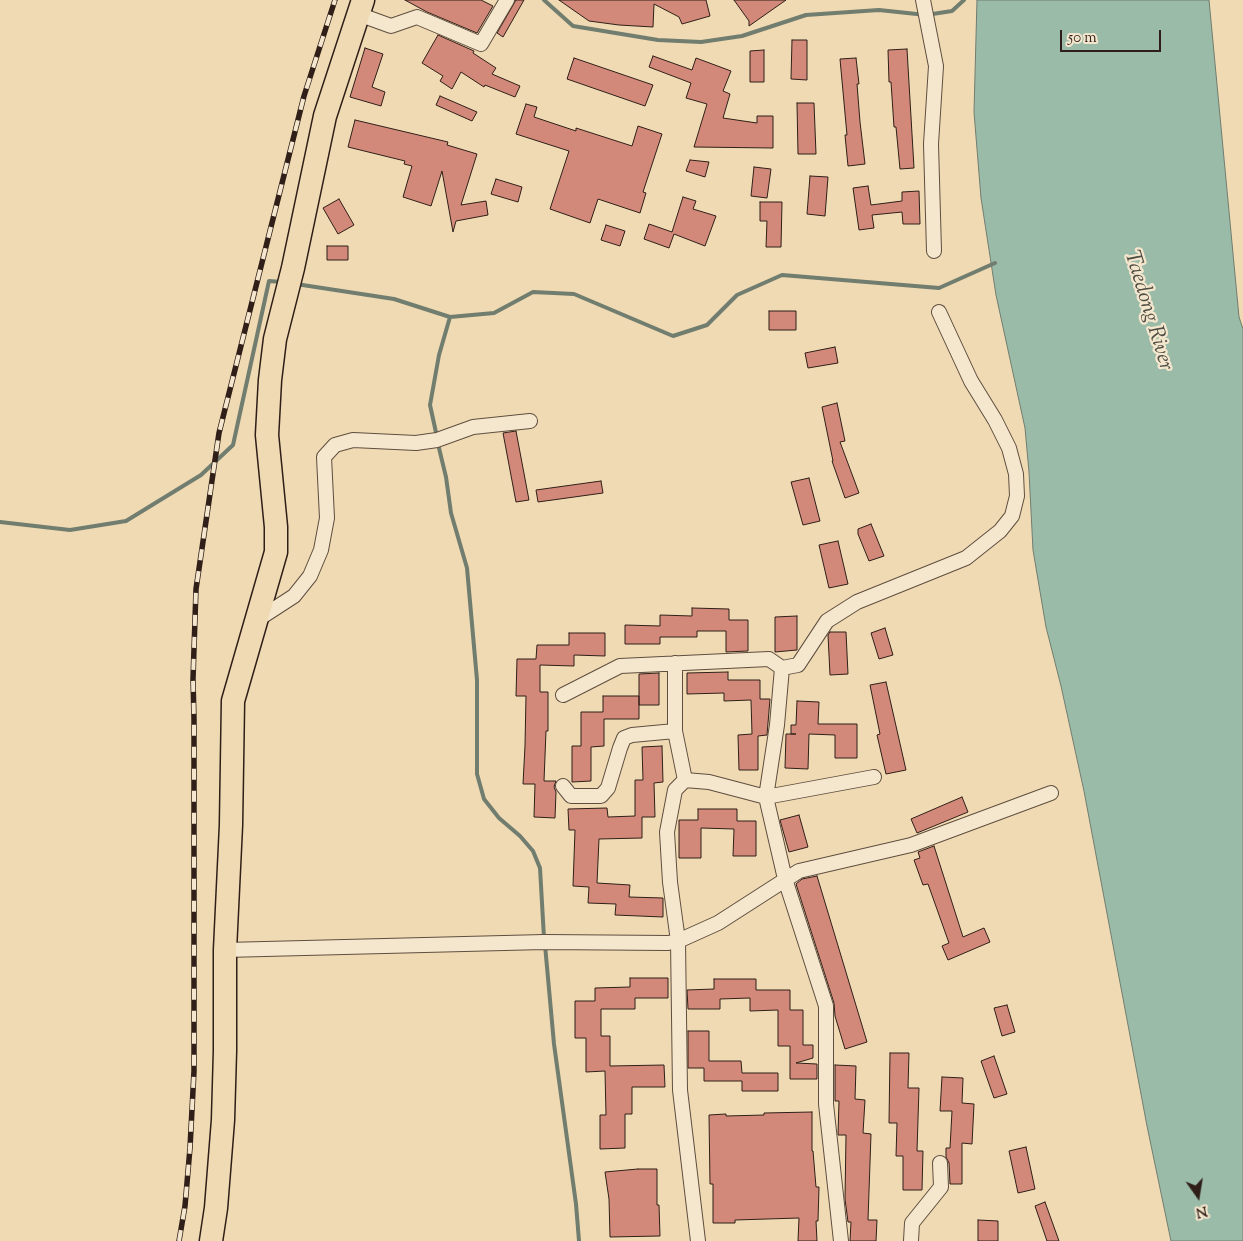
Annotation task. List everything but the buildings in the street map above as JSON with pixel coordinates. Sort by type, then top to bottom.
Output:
[{"type":"main road","points":[[211,1241],[216,1208],[223,1120],[225,950],[232,805],[233,700],[276,552],[276,527],[267,435],[270,380],[275,339],[293,268],[324,116],[361,7]]},
{"type":"street","points":[[361,7],[391,26],[417,17],[481,44],[507,0]]},
{"type":"street","points":[[923,0],[936,66],[931,144],[934,251]]},
{"type":"street","points":[[563,695],[620,666],[769,659],[782,668],[798,665],[827,620],[857,602],[966,558],[1000,531],[1012,516],[1018,496],[1016,474],[1009,448],[995,420],[970,381],[939,312]]},
{"type":"street","points":[[255,622],[294,596],[310,576],[321,550],[327,518],[324,457],[335,444],[353,440],[416,443],[437,440],[473,427],[530,421]]},
{"type":"street","points":[[675,663],[675,731],[685,780]]},
{"type":"street","points":[[782,668],[777,725],[766,797],[785,879],[826,1006],[826,1104],[841,1241]]},
{"type":"street","points":[[563,786],[570,796],[601,796],[608,788],[624,738],[632,735],[675,731]]},
{"type":"street","points":[[698,1241],[680,1090],[678,940],[670,882],[667,832],[675,790],[685,780],[709,782],[766,797],[874,777]]},
{"type":"street","points":[[225,950],[544,942],[668,943],[718,922],[799,871],[911,845],[1051,793]]},
{"type":"street","points":[[911,1241],[912,1223],[941,1187],[940,1162]]},
{"type":"water","name":"Taedong River","points":[[977,0],[1209,0],[1239,317],[1243,329],[1243,1241],[1171,1241],[1147,1126],[1084,791],[1046,627],[1033,550],[1025,428],[996,295],[981,198],[974,112]]},
{"type":"waterway","points":[[544,0],[573,26],[658,40],[701,42],[742,36],[806,15],[879,10],[926,15],[952,11],[964,0]]},
{"type":"waterway","points":[[296,284],[394,299],[450,317],[494,313],[533,292],[574,294],[673,336],[707,325],[737,295],[782,275],[939,288],[995,263]]},
{"type":"waterway","points":[[0,522],[70,530],[126,521],[201,475],[233,445],[269,281],[282,282]]},
{"type":"waterway","points":[[437,437],[430,405],[439,355],[450,317]]},
{"type":"waterway","points":[[438,444],[446,477],[451,513],[467,568],[477,680],[477,774],[484,799],[499,818],[520,836],[533,851],[540,868],[544,938]]},
{"type":"waterway","points":[[545,945],[554,1044],[576,1204],[579,1241]]},
{"type":"railway","points":[[179,1241],[185,1206],[194,1071],[193,679],[196,589],[219,433],[304,96],[335,0]]}]
